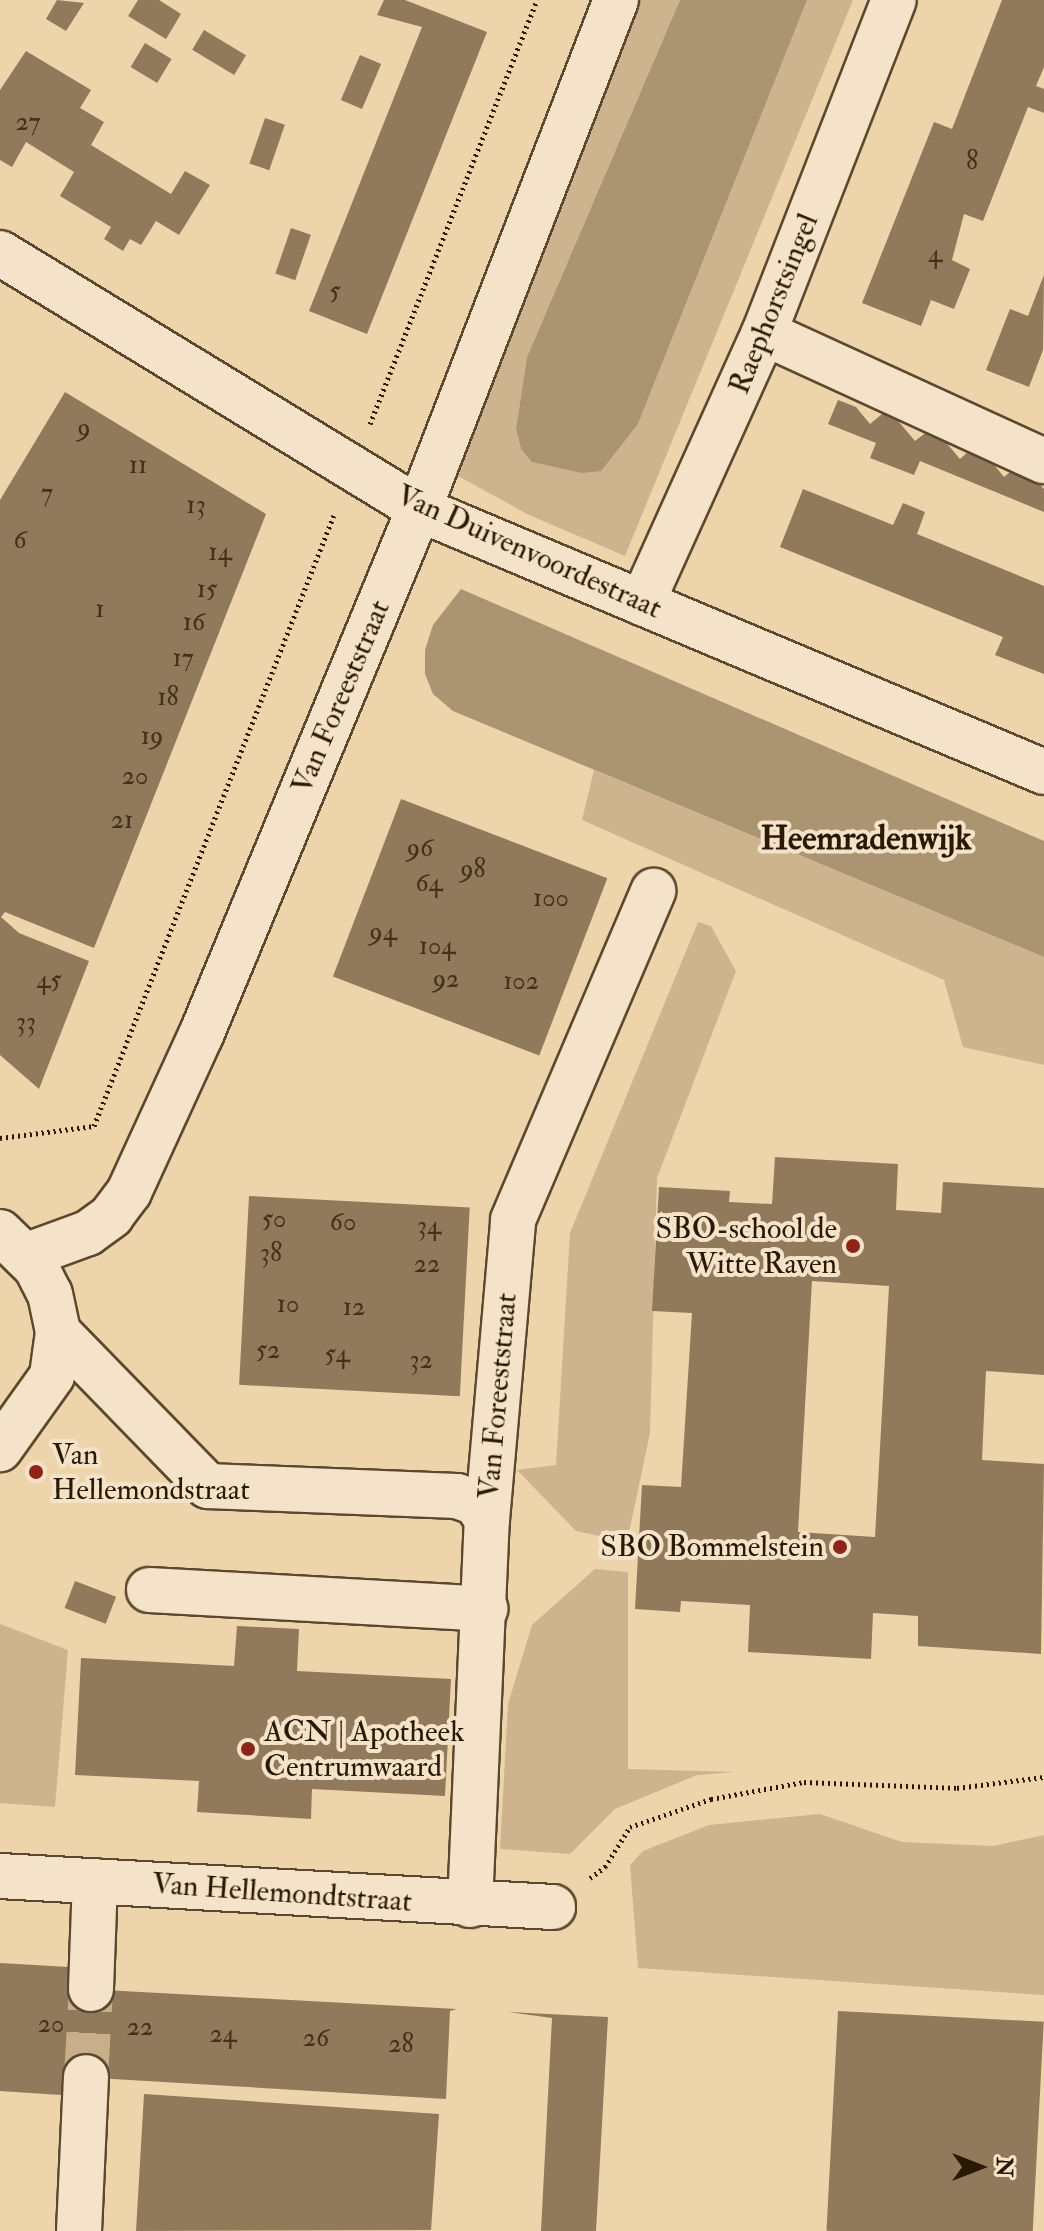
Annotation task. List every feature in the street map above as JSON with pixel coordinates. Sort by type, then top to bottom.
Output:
[{"type":"street","name":"Raephorstsingel","points":[[642,603],[764,333],[894,0]]},
{"type":"street","name":"Van Foreeststraat","points":[[0,1449],[52,1376],[58,1332],[50,1294],[12,1244],[88,1233],[111,1216],[129,1192],[201,1035],[419,509],[607,4]]},
{"type":"street","name":"Van Duivenvoordestraat","points":[[0,253],[419,509],[1044,772]]},
{"type":"street","points":[[764,333],[1043,458]]},
{"type":"street","name":"Van Foreeststraat","points":[[487,1520],[513,1220],[653,891]]},
{"type":"street","name":"Van Foreeststraat","points":[[58,1332],[208,1486],[457,1496],[476,1503],[487,1520]]},
{"type":"street","points":[[470,1905],[487,1520]]},
{"type":"street","points":[[149,1590],[485,1609]]},
{"type":"street","name":"Van Hellemondtstraat","points":[[0,1876],[470,1905],[553,1907]]},
{"type":"street","points":[[91,1989],[95,1881]]},
{"type":"street","points":[[79,2231],[86,2077]]},
{"type":"path","points":[[0,1138],[94,1126],[537,0]]},
{"type":"path","points":[[553,1907],[605,1867],[630,1827],[711,1799],[804,1782],[957,1788],[1044,1777]]},
{"type":"shaded area","points":[[637,0],[680,0],[527,357],[516,429],[521,449],[638,424],[807,0],[853,0],[625,556],[529,515],[458,476]]},
{"type":"shaded area","points":[[680,0],[807,0],[638,424],[601,471],[582,473],[532,462],[521,449],[516,429],[527,357]]},
{"type":"shaded area","points":[[461,589],[1044,841],[1044,957],[453,711],[433,694],[425,674],[425,650],[433,625]]},
{"type":"shaded area","points":[[594,770],[1044,957],[1044,1065],[963,1047],[944,980],[582,820]]},
{"type":"shaded area","points":[[698,922],[711,926],[736,971],[657,1178],[650,1433],[627,1542],[576,1531],[517,1470],[556,1465],[570,1233]]},
{"type":"shaded area","points":[[595,1569],[628,1572],[628,1769],[735,1772],[697,1775],[615,1809],[570,1854],[500,1849],[508,1704],[532,1625]]},
{"type":"shaded area","points":[[0,1624],[68,1650],[55,1807],[0,1803]]},
{"type":"shaded area","points":[[820,1814],[902,1842],[993,1846],[1044,1835],[1044,1995],[638,1968],[630,1865],[643,1851],[709,1825]]},
{"type":"building","points":[[57,0],[84,3],[66,31],[46,19]]},
{"type":"building","points":[[138,0],[159,0],[181,14],[166,39],[128,16]]},
{"type":"building","points":[[384,0],[405,0],[487,32],[367,334],[309,311],[422,27],[377,15]]},
{"type":"building","points":[[1002,0],[1044,0],[1044,67],[1036,86],[1044,89],[1044,113],[1028,107],[983,221],[964,214],[952,260],[970,269],[954,309],[931,300],[921,326],[862,303],[934,122],[952,129]]},
{"type":"building","points":[[204,30],[246,55],[234,75],[192,50]]},
{"type":"building","points":[[145,43],[172,59],[157,83],[131,67]]},
{"type":"building","points":[[26,51],[91,90],[80,108],[104,122],[91,145],[171,194],[185,171],[210,185],[179,235],[156,221],[141,245],[130,239],[123,251],[104,239],[111,227],[60,196],[74,172],[26,142],[12,167],[0,160],[0,90]]},
{"type":"building","points":[[360,55],[381,64],[362,109],[341,100]]},
{"type":"building","points":[[265,118],[285,125],[269,170],[249,163]]},
{"type":"building","points":[[291,228],[311,235],[295,280],[275,273]]},
{"type":"building","points":[[1044,275],[1043,350],[1029,387],[986,370],[1010,309],[1028,316]]},
{"type":"building","points":[[65,392],[266,514],[94,948],[5,912],[1,917],[19,933],[89,961],[39,1089],[0,1055],[0,500]]},
{"type":"building","points":[[838,400],[856,407],[870,424],[888,409],[915,441],[933,427],[960,459],[977,444],[1004,477],[1022,462],[1044,489],[1044,512],[920,461],[914,475],[870,458],[876,443],[828,424]]},
{"type":"building","points":[[803,489],[893,525],[903,503],[925,512],[917,534],[1044,586],[1044,674],[995,655],[1003,637],[780,547]]},
{"type":"building","points":[[401,799],[607,878],[539,1056],[333,976]]},
{"type":"building","points":[[775,1157],[898,1164],[896,1210],[941,1213],[943,1182],[1044,1188],[1044,1375],[986,1371],[982,1460],[1044,1464],[1041,1654],[918,1646],[918,1616],[873,1613],[871,1659],[748,1652],[750,1605],[681,1601],[680,1612],[635,1609],[642,1485],[681,1487],[692,1313],[652,1311],[659,1187],[730,1191],[729,1202],[772,1204]],"holes":[[[812,1281],[889,1286],[875,1537],[798,1532]]]},
{"type":"building","points":[[249,1196],[470,1208],[460,1396],[239,1385]]},
{"type":"building","points":[[75,1581],[116,1597],[106,1624],[65,1608]]},
{"type":"building","points":[[237,1626],[299,1629],[297,1671],[451,1679],[445,1796],[312,1789],[311,1819],[197,1812],[199,1781],[75,1775],[81,1658],[234,1666]]},
{"type":"building","points":[[0,1963],[68,1967],[67,1988],[457,2009],[450,2011],[446,2099],[62,2076],[61,2095],[0,2091]]},
{"type":"building","points":[[838,2011],[1044,2022],[1033,2231],[826,2231]]},
{"type":"building","points":[[508,2012],[608,2017],[596,2231],[541,2231],[552,2018]]},
{"type":"building","points":[[144,2094],[439,2114],[431,2230],[136,2231]]},
{"type":"tunnel","points":[[86,2077],[91,1989]]},
{"type":"place","name":"SBO-school de Witte Raven","points":[[853,1246]]},
{"type":"place","name":"Van Hellemondstraat","points":[[36,1472]]},
{"type":"place","name":"SBO Bommelstein","points":[[840,1547]]},
{"type":"place","name":"ACN | Apotheek Centrumwaard","points":[[248,1749]]},
{"type":"district","name":"Heemradenwijk","points":[[866,839]]}]
